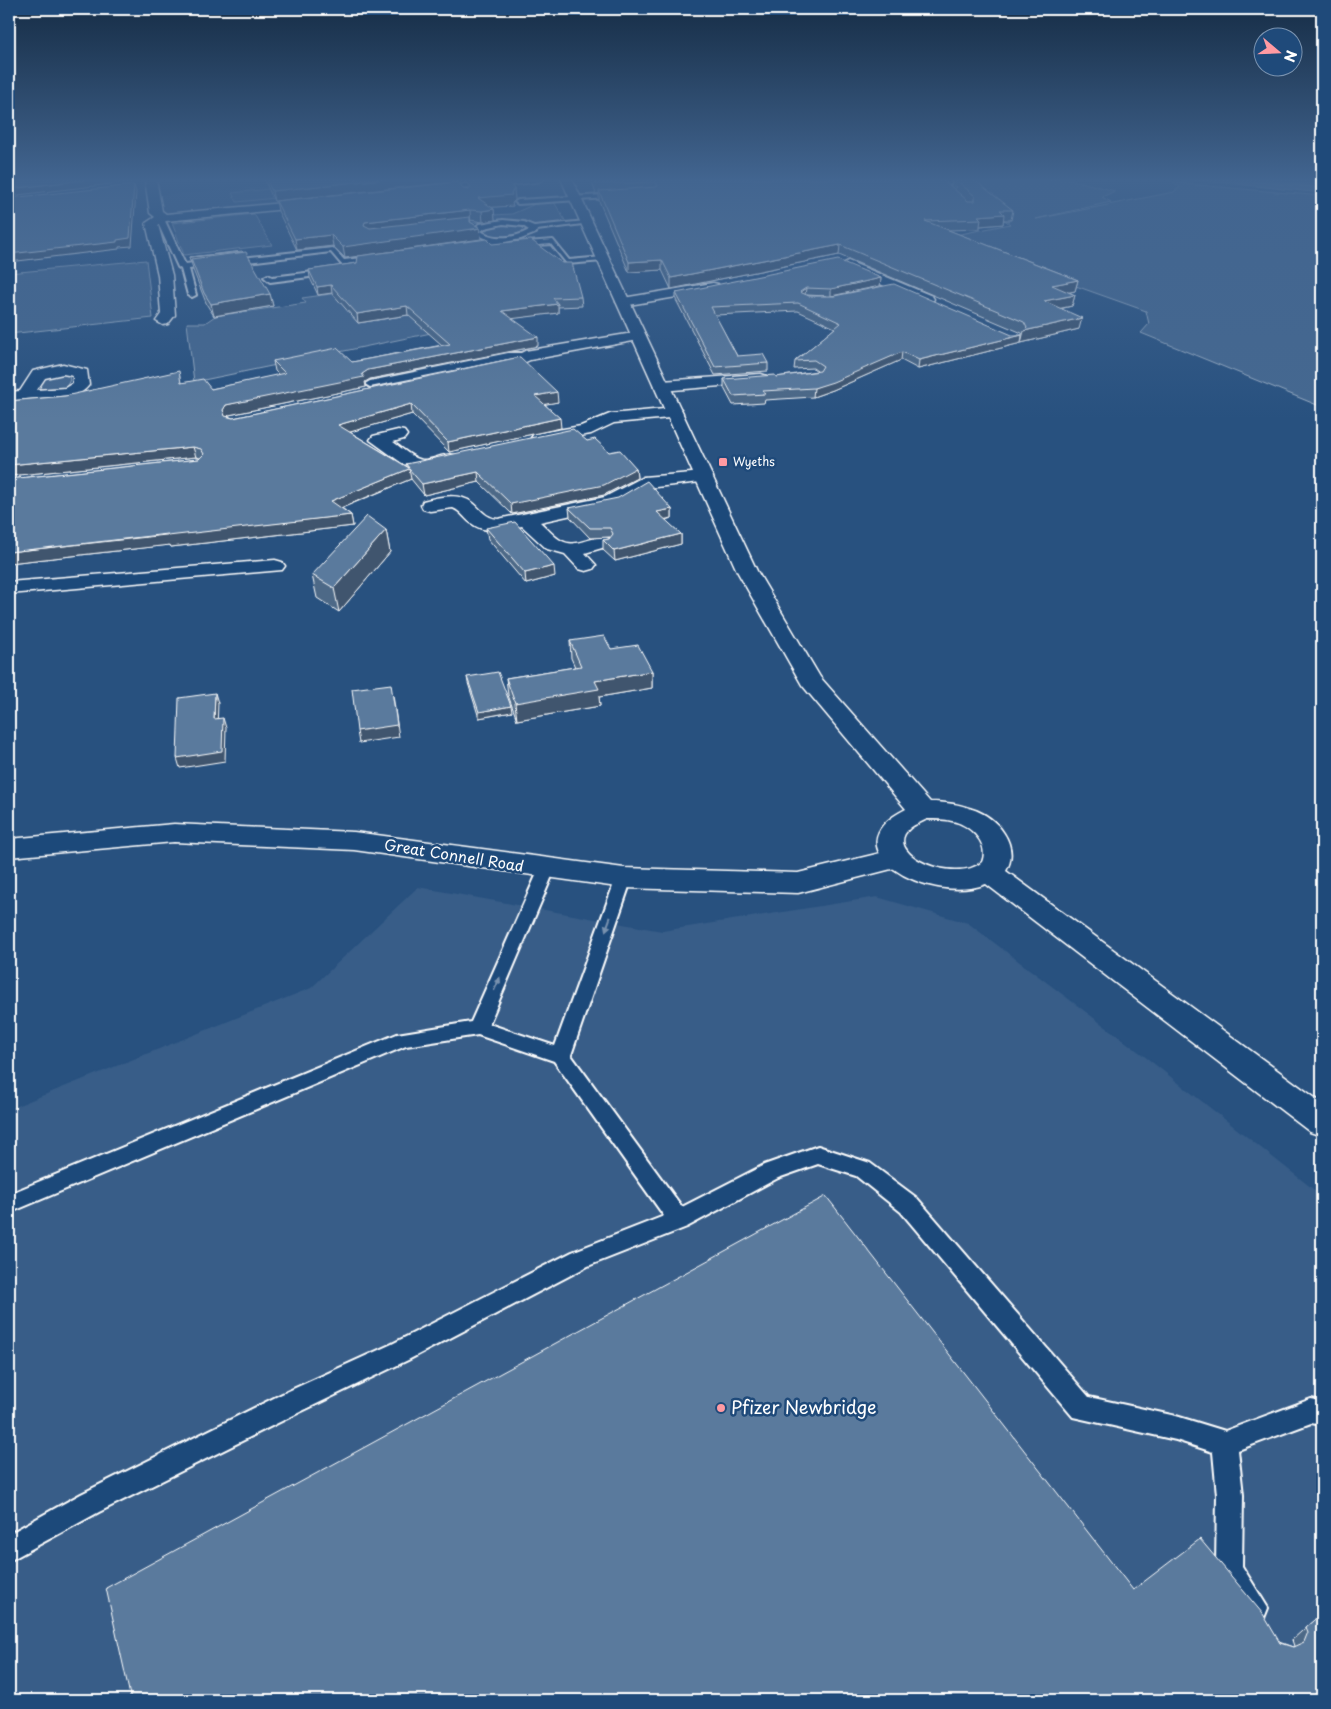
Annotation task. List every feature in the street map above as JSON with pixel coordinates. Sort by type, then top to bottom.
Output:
[{"type":"street","points":[[161,259],[165,275],[168,315],[163,321]]},
{"type":"street","points":[[603,259],[747,571],[810,680],[922,811]]},
{"type":"street","points":[[830,263],[839,261],[944,306]]},
{"type":"street","points":[[623,302],[662,297],[728,284]]},
{"type":"street","points":[[366,389],[512,363],[525,356],[639,336]]},
{"type":"street","points":[[662,386],[778,378]]},
{"type":"street","points":[[9,397],[26,395]]},
{"type":"street","points":[[524,441],[585,430],[610,419],[636,415],[675,414]]},
{"type":"street","points":[[398,435],[379,440],[412,462],[424,465],[470,454]]},
{"type":"street","points":[[430,505],[446,502],[463,504],[480,522],[490,525],[527,520],[611,501],[643,483],[704,477]]},
{"type":"street","points":[[527,520],[554,545],[572,550],[602,542]]},
{"type":"street","points":[[572,550],[586,565]]},
{"type":"street","points":[[9,588],[276,566]]},
{"type":"street","points":[[922,811],[950,812],[964,815],[980,824],[994,837],[999,852],[996,862],[988,872],[978,878],[961,881],[942,881],[919,875],[897,858],[890,845],[890,833],[906,817],[922,811]]},
{"type":"street","name":"Great Connell Road","points":[[9,848],[174,833],[354,840],[547,870],[624,878],[798,882],[897,858]]},
{"type":"street","points":[[988,872],[1322,1122]]},
{"type":"lane","points":[[178,259],[182,267],[185,268],[192,295]]},
{"type":"lane","points":[[182,267],[255,259]]},
{"type":"lane","points":[[268,276],[270,280],[387,260],[342,263],[339,259]]},
{"type":"lane","points":[[565,259],[567,262],[603,259]]},
{"type":"lane","points":[[877,290],[896,286]]},
{"type":"lane","points":[[478,1028],[547,870]]},
{"type":"lane","points":[[561,1056],[624,878]]},
{"type":"lane","points":[[9,1204],[404,1039],[478,1028],[561,1056],[679,1220]]},
{"type":"lane","points":[[9,1548],[90,1503],[291,1402],[400,1352],[580,1259],[679,1220],[771,1171],[818,1155],[863,1169],[909,1204],[1082,1408],[1176,1428],[1225,1443],[1311,1411],[1322,1413]]},
{"type":"lane","points":[[1225,1443],[1230,1495],[1230,1569],[1268,1630]]},
{"type":"shaded area","points":[[999,259],[1322,259],[1322,407],[1141,333],[1149,324],[1146,311]]},
{"type":"shaded area","points":[[146,260],[153,318],[9,334],[9,273]]},
{"type":"shaded area","points":[[388,286],[436,332],[194,382],[187,323],[205,323],[215,316],[306,303],[302,298]]},
{"type":"shaded area","points":[[68,373],[70,380],[66,387],[51,390],[37,388],[45,377]]},
{"type":"shaded area","name":"Pfizer Newbridge","points":[[418,887],[662,931],[877,897],[968,923],[1143,1055],[1322,1196],[1322,1700],[9,1700],[9,1109],[311,988]]},
{"type":"building","points":[[191,259],[250,259],[270,294],[211,304],[204,293]]},
{"type":"building","points":[[358,259],[556,259],[562,263],[572,263],[581,297],[553,298],[558,304],[502,311],[538,337],[368,370],[362,374],[364,377],[226,405],[223,410],[225,416],[233,418],[520,357],[557,392],[535,396],[560,418],[448,442],[411,404],[338,425],[409,468],[406,464],[573,429],[587,441],[595,439],[609,452],[620,450],[636,468],[604,485],[511,504],[478,472],[422,484],[409,469],[331,501],[351,515],[9,552],[9,479],[199,459],[204,454],[201,449],[193,447],[9,465],[9,401],[65,396],[179,371],[181,383],[203,379],[211,389],[285,373],[273,361],[337,348],[352,362],[450,344],[407,306],[357,314],[331,285],[317,287],[309,270],[357,263]]},
{"type":"building","points":[[628,259],[770,259],[671,278],[662,260],[629,262]]},
{"type":"building","points":[[873,259],[1023,259],[1078,280],[1052,285],[1075,295],[1044,301],[1082,318],[1024,331],[1027,328],[1024,322]]},
{"type":"building","points":[[838,260],[881,278],[831,289],[806,288],[800,292],[809,296],[834,296],[894,284],[1012,335],[1022,335],[919,360],[902,352],[833,382],[814,388],[763,391],[765,394],[733,396],[724,379],[775,375],[776,377],[820,371],[823,366],[814,360],[795,361],[841,323],[798,303],[711,307],[737,356],[763,354],[768,363],[715,367],[676,293]]},
{"type":"building","points":[[647,481],[672,509],[657,512],[681,534],[614,551],[603,540],[609,539],[613,534],[610,528],[590,528],[569,508],[618,498]]},
{"type":"building","points":[[367,516],[386,530],[334,588],[312,575]]},
{"type":"building","points":[[515,522],[554,566],[525,573],[486,528]]},
{"type":"building","points":[[604,636],[611,649],[638,645],[652,671],[595,681],[599,689],[515,703],[506,678],[581,666],[570,641]]},
{"type":"building","points":[[498,672],[511,706],[479,712],[467,677]]},
{"type":"building","points":[[391,684],[397,725],[357,731],[352,689]]},
{"type":"building","points":[[215,693],[214,719],[223,718],[222,751],[177,758],[179,698]]},
{"type":"building","name":"Pfizer Newbridge","points":[[826,1196],[1133,1590],[1200,1539],[1263,1614],[1280,1643],[1293,1647],[1304,1642],[1308,1632],[1306,1627],[1322,1613],[1322,1700],[131,1700],[106,1588]]},
{"type":"place","name":"Wyeths","points":[[723,462]]},
{"type":"place","name":"Pfizer Newbridge","points":[[721,1408]]}]
